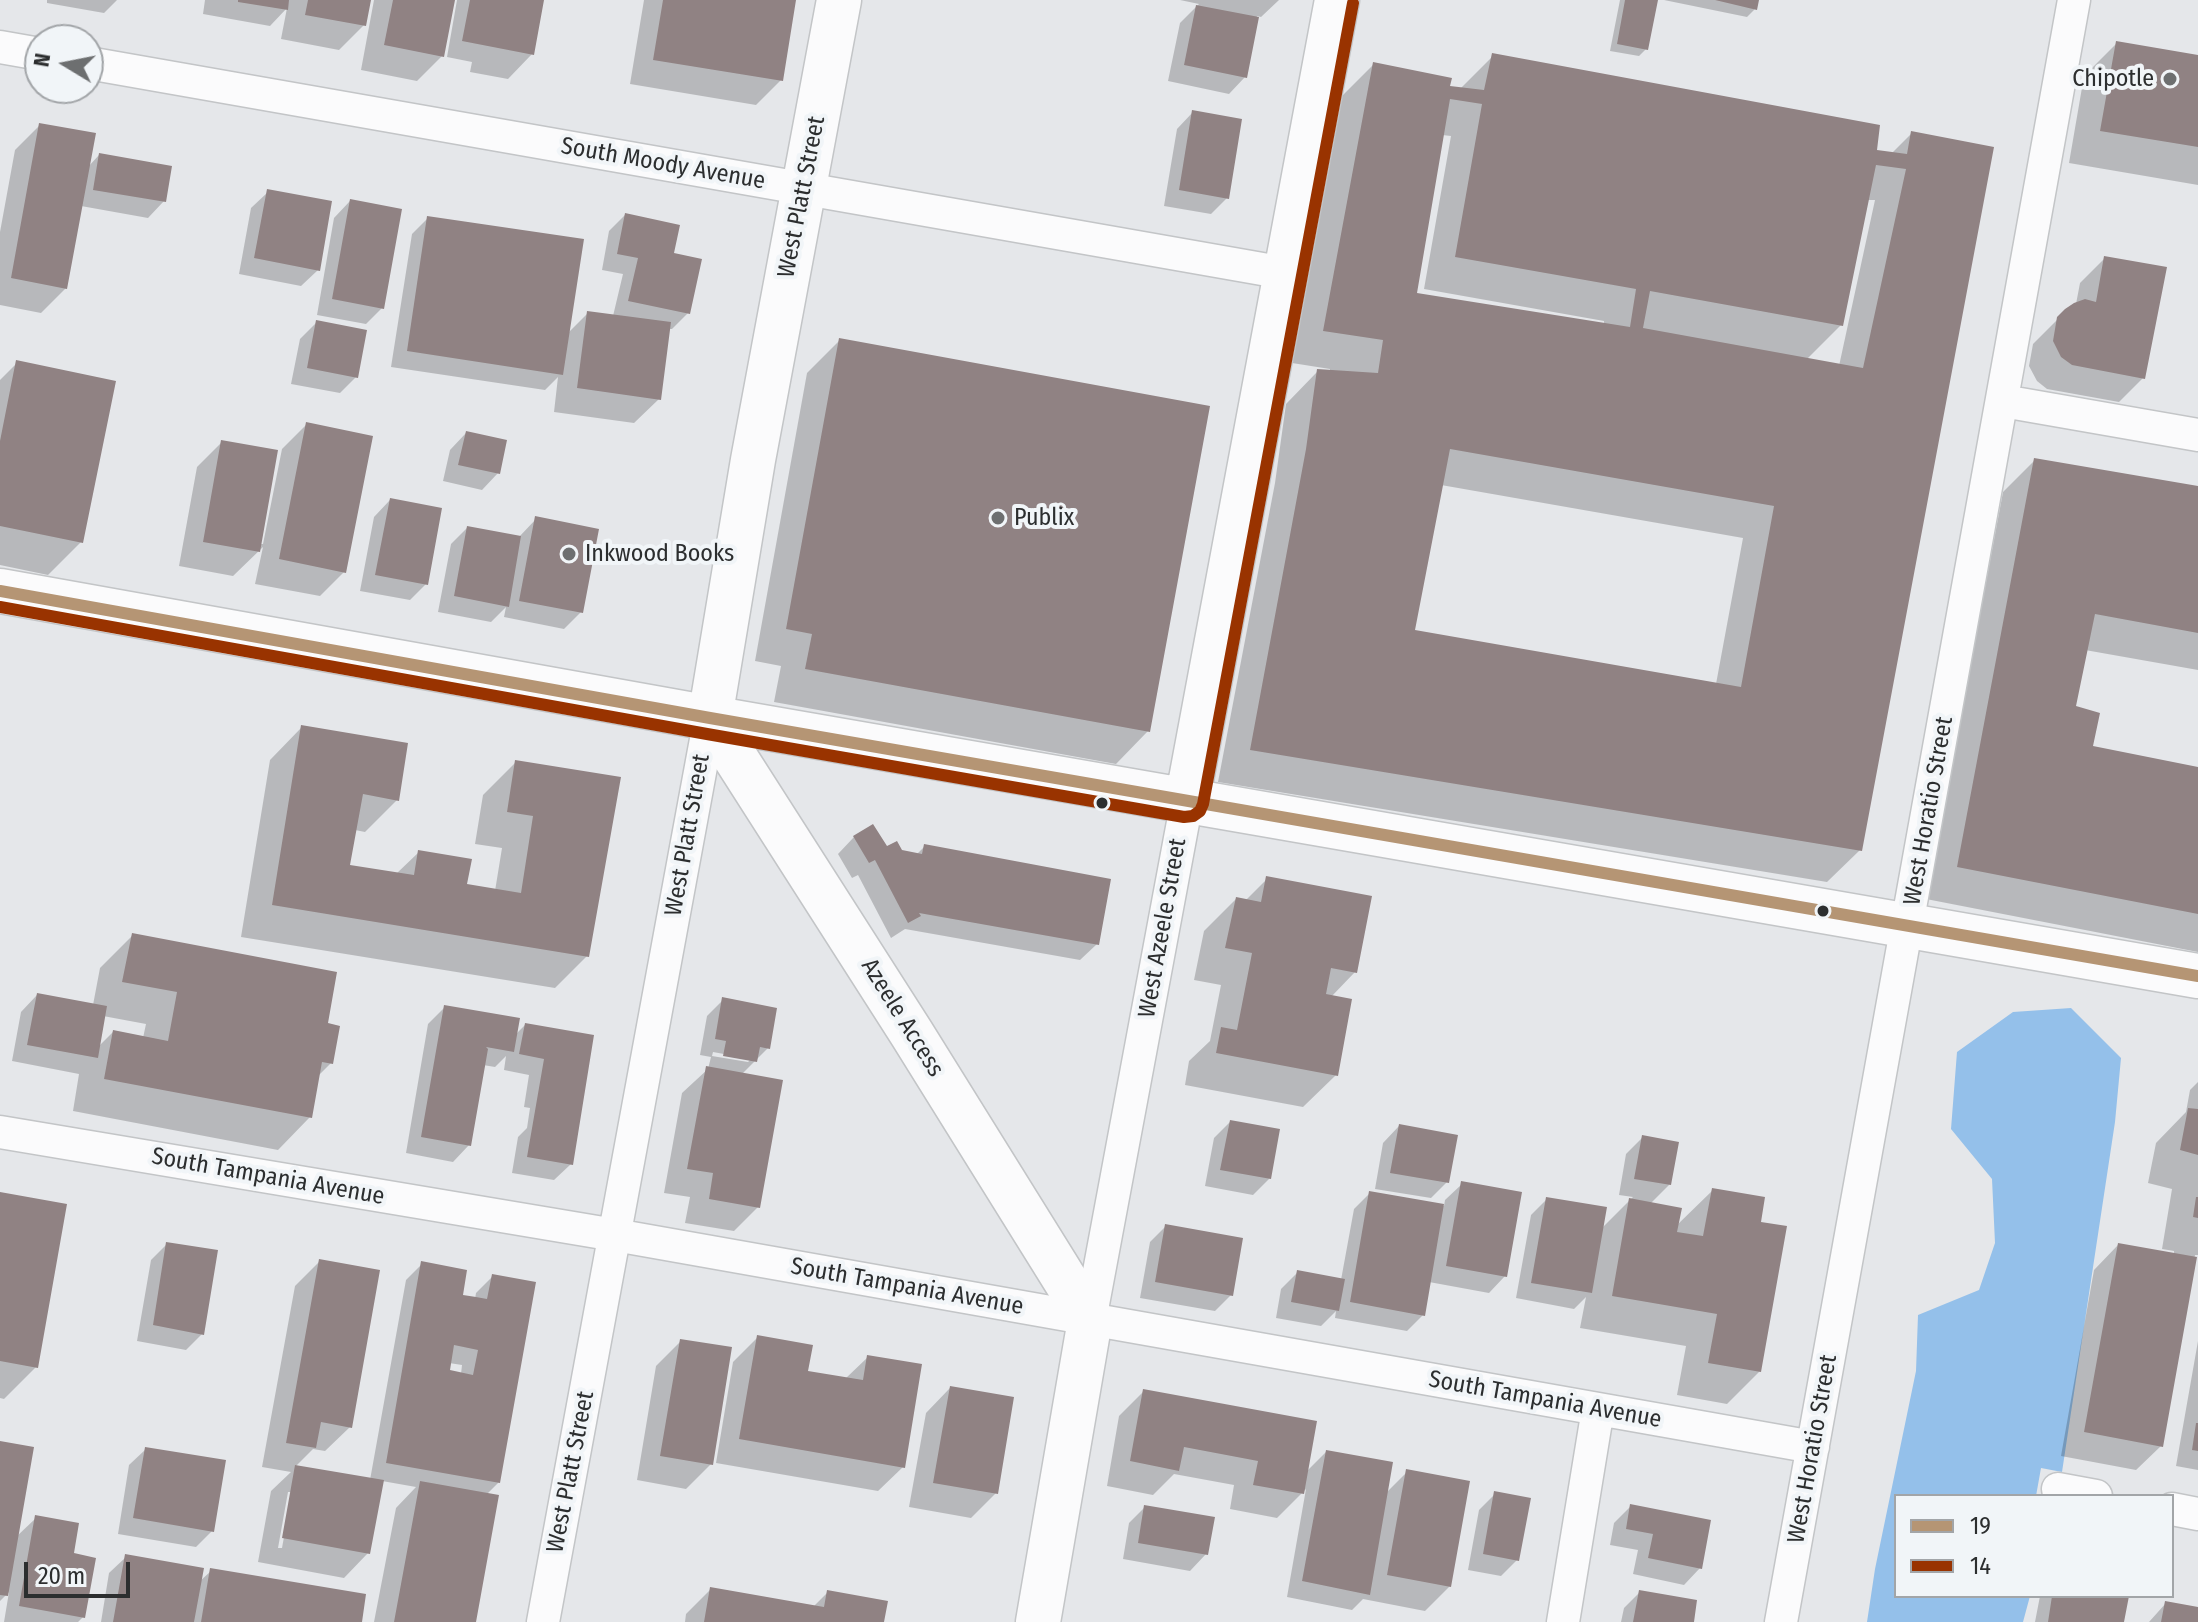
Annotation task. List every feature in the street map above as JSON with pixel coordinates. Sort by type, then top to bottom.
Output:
[{"type":"main road","name":"West Platt Street","points":[[710,718],[753,460],[839,0]]},
{"type":"main road","name":"West Azeele Street","points":[[1187,801],[1337,0]]},
{"type":"main road","points":[[0,591],[710,718],[2198,976]]},
{"type":"main road","name":"Azeele Access","points":[[710,718],[1090,1320]]},
{"type":"main road","name":"West Azeele Street","points":[[1038,1622],[1090,1320]]},
{"type":"street","name":"West Horatio Street","points":[[1781,1622],[2074,0]]},
{"type":"street","points":[[0,47],[24,51]]},
{"type":"street","name":"South Moody Avenue","points":[[104,66],[1285,273]]},
{"type":"street","points":[[2003,401],[2198,435]]},
{"type":"street","name":"West Platt Street","points":[[543,1622],[710,718]]},
{"type":"street","name":"West Azeele Street","points":[[1090,1320],[1187,801]]},
{"type":"street","name":"South Tampania Avenue","points":[[0,1132],[615,1235],[1813,1447]]},
{"type":"street","points":[[1563,1622],[1598,1409]]},
{"type":"street","points":[[2058,1489],[2085,1494]]},
{"type":"street","points":[[2174,1509],[2198,1514]]},
{"type":"water","points":[[2071,1008],[2121,1058],[2115,1122],[2062,1472],[2041,1468],[2036,1494],[1894,1494],[1894,1598],[2029,1598],[2023,1622],[1867,1622],[1916,1371],[1918,1315],[1979,1290],[1995,1243],[1992,1179],[1951,1129],[1957,1052],[2013,1012]]},
{"type":"building","points":[[238,0],[289,0],[288,10]]},
{"type":"building","points":[[308,0],[371,0],[366,26],[305,15]]},
{"type":"building","points":[[393,0],[455,0],[444,57],[384,45]]},
{"type":"building","points":[[470,0],[544,0],[534,55],[462,41]]},
{"type":"building","points":[[663,0],[796,0],[783,81],[653,60]]},
{"type":"building","points":[[1625,0],[1658,0],[1648,50],[1617,44]]},
{"type":"building","points":[[1715,0],[1759,0],[1757,10]]},
{"type":"building","points":[[1196,5],[1259,17],[1247,78],[1184,65]]},
{"type":"building","points":[[2116,41],[2198,55],[2198,147],[2100,131]]},
{"type":"building","points":[[1492,53],[1880,125],[1877,150],[1907,154],[1911,131],[1994,147],[1862,851],[1250,750],[1306,449],[1317,369],[1378,373],[1383,340],[1323,331],[1373,62],[1452,78],[1450,86],[1484,90]],"holes":[[[1450,99],[1482,104],[1455,257],[1636,289],[1630,327],[1417,293]],[[1876,165],[1906,169],[1863,368],[1643,328],[1650,291],[1843,326]],[[1450,449],[1774,506],[1741,687],[1415,630]]]},
{"type":"building","points":[[1192,110],[1242,119],[1229,199],[1179,190]]},
{"type":"building","points":[[39,123],[96,133],[67,289],[11,278]]},
{"type":"building","points":[[99,153],[172,166],[166,202],[93,190]]},
{"type":"building","points":[[267,189],[332,201],[320,271],[254,258]]},
{"type":"building","points":[[350,199],[402,209],[384,309],[332,299]]},
{"type":"building","points":[[625,213],[680,225],[674,253],[702,259],[690,314],[628,301],[638,258],[617,254]]},
{"type":"building","points":[[427,216],[584,239],[563,375],[407,351]]},
{"type":"building","points":[[2104,256],[2167,267],[2145,379],[2072,365],[2061,357],[2053,341],[2057,317],[2065,309],[2085,299],[2096,302]]},
{"type":"building","points":[[587,311],[671,322],[661,400],[577,388]]},
{"type":"building","points":[[316,320],[367,330],[358,378],[307,368]]},
{"type":"building","name":"Publix","points":[[839,338],[1210,406],[1150,732],[805,669],[812,634],[786,629]]},
{"type":"building","points":[[16,360],[116,381],[83,543],[0,526],[0,441]]},
{"type":"building","points":[[306,422],[373,436],[346,573],[279,559]]},
{"type":"building","points":[[466,431],[507,440],[500,474],[458,465]]},
{"type":"building","points":[[221,440],[278,450],[260,552],[203,542]]},
{"type":"building","points":[[2034,458],[2198,486],[2198,633],[2095,614],[2076,706],[2100,713],[2093,746],[2198,767],[2198,914],[1957,867]]},
{"type":"building","points":[[390,498],[442,508],[428,585],[375,575]]},
{"type":"building","points":[[535,516],[599,529],[583,613],[519,601]]},
{"type":"building","points":[[467,526],[521,536],[509,607],[454,596]]},
{"type":"building","points":[[301,725],[408,743],[399,801],[363,794],[350,865],[414,875],[418,850],[472,859],[467,884],[521,893],[533,816],[507,812],[515,760],[621,777],[589,957],[272,905]]},
{"type":"building","points":[[873,824],[887,846],[897,841],[902,850],[922,854],[924,844],[1111,879],[1099,945],[919,913],[921,916],[908,923],[875,860],[869,863],[853,836]]},
{"type":"building","points":[[1266,876],[1372,896],[1357,973],[1331,968],[1326,994],[1352,999],[1338,1076],[1216,1053],[1221,1027],[1237,1030],[1252,953],[1225,948],[1236,897],[1261,902]]},
{"type":"building","points":[[132,933],[337,972],[328,1023],[340,1026],[333,1064],[322,1062],[312,1118],[104,1079],[113,1030],[168,1041],[177,992],[122,982]]},
{"type":"building","points":[[37,993],[107,1006],[98,1058],[27,1045]]},
{"type":"building","points":[[722,997],[777,1008],[770,1049],[760,1047],[757,1062],[723,1056],[726,1041],[715,1039]]},
{"type":"building","points":[[444,1005],[520,1018],[514,1052],[486,1047],[471,1146],[421,1137]]},
{"type":"building","points":[[525,1023],[594,1035],[573,1165],[527,1157],[544,1059],[519,1054]]},
{"type":"building","points":[[706,1066],[783,1080],[760,1208],[709,1199],[713,1173],[687,1169]]},
{"type":"building","points":[[2188,1108],[2198,1109],[2198,1155],[2180,1150]]},
{"type":"building","points":[[1230,1120],[1280,1129],[1271,1179],[1220,1170]]},
{"type":"building","points":[[1399,1124],[1458,1135],[1449,1183],[1390,1173]]},
{"type":"building","points":[[1642,1135],[1679,1142],[1671,1185],[1634,1179]]},
{"type":"building","points":[[1461,1181],[1522,1192],[1507,1277],[1446,1266]]},
{"type":"building","points":[[1712,1188],[1765,1197],[1761,1222],[1787,1226],[1761,1372],[1708,1363],[1717,1314],[1612,1296],[1629,1198],[1682,1208],[1677,1232],[1703,1236]]},
{"type":"building","points":[[1369,1191],[1444,1204],[1425,1316],[1350,1302]]},
{"type":"building","points":[[0,1192],[67,1204],[38,1368],[0,1361]]},
{"type":"building","points":[[1546,1197],[1607,1207],[1592,1293],[1531,1283]]},
{"type":"building","points":[[2198,1197],[2198,1218],[2193,1217]]},
{"type":"building","points":[[1165,1224],[1243,1238],[1233,1296],[1155,1282]]},
{"type":"building","points":[[166,1242],[218,1250],[204,1335],[153,1325]]},
{"type":"building","points":[[2118,1243],[2197,1257],[2163,1447],[2084,1432]]},
{"type":"building","points":[[319,1259],[380,1270],[352,1428],[321,1422],[316,1448],[286,1443]]},
{"type":"building","points":[[421,1261],[467,1270],[463,1295],[487,1299],[492,1274],[536,1282],[500,1483],[386,1463]],"holes":[[[454,1345],[478,1350],[473,1375],[450,1370]]]},
{"type":"building","points":[[1297,1270],[1345,1279],[1339,1311],[1291,1302]]},
{"type":"building","points":[[757,1335],[813,1345],[808,1371],[863,1380],[867,1355],[922,1364],[905,1468],[739,1439]]},
{"type":"building","points":[[680,1339],[732,1347],[713,1465],[660,1456]]},
{"type":"building","points":[[950,1386],[1014,1397],[998,1494],[933,1483]]},
{"type":"building","points":[[1143,1389],[1317,1421],[1304,1494],[1253,1485],[1258,1461],[1184,1447],[1179,1471],[1130,1461]]},
{"type":"building","points":[[2198,1423],[2198,1451],[2192,1450]]},
{"type":"building","points":[[0,1441],[34,1447],[8,1596],[0,1595]]},
{"type":"building","points":[[145,1447],[226,1460],[214,1532],[133,1518]]},
{"type":"building","points":[[1326,1450],[1393,1462],[1370,1595],[1302,1581]]},
{"type":"building","points":[[295,1465],[384,1480],[370,1554],[282,1538]]},
{"type":"building","points":[[1406,1469],[1470,1481],[1451,1587],[1387,1575]]},
{"type":"building","points":[[420,1481],[499,1495],[476,1622],[394,1622]]},
{"type":"building","points":[[1494,1491],[1531,1498],[1519,1561],[1483,1554]]},
{"type":"building","points":[[1630,1504],[1711,1520],[1702,1569],[1648,1558],[1653,1534],[1626,1529]]},
{"type":"building","points":[[1144,1505],[1215,1517],[1208,1555],[1138,1543]]},
{"type":"building","points":[[35,1515],[79,1523],[74,1553],[96,1558],[85,1618],[19,1606]]},
{"type":"building","points":[[125,1554],[204,1568],[194,1622],[113,1622]]},
{"type":"building","points":[[210,1568],[366,1594],[362,1622],[201,1622]]},
{"type":"building","points":[[710,1587],[824,1607],[827,1590],[888,1601],[884,1622],[704,1622]]},
{"type":"building","points":[[1639,1590],[1697,1600],[1694,1622],[1633,1622]]},
{"type":"building","points":[[2052,1598],[2129,1598],[2124,1622],[2048,1622]]},
{"type":"building","points":[[2165,1601],[2198,1607],[2198,1622],[2161,1622]]},
{"type":"transit line","name":"14","points":[[0,607],[707,734],[1184,817],[1193,816],[1203,804],[1353,3]]},
{"type":"transit line","name":"19","points":[[0,591],[710,718],[2198,976]]},
{"type":"place","name":"Chipotle","points":[[2170,79]]},
{"type":"place","name":"Publix","points":[[998,518]]},
{"type":"place","name":"Inkwood Books","points":[[569,554]]}]
